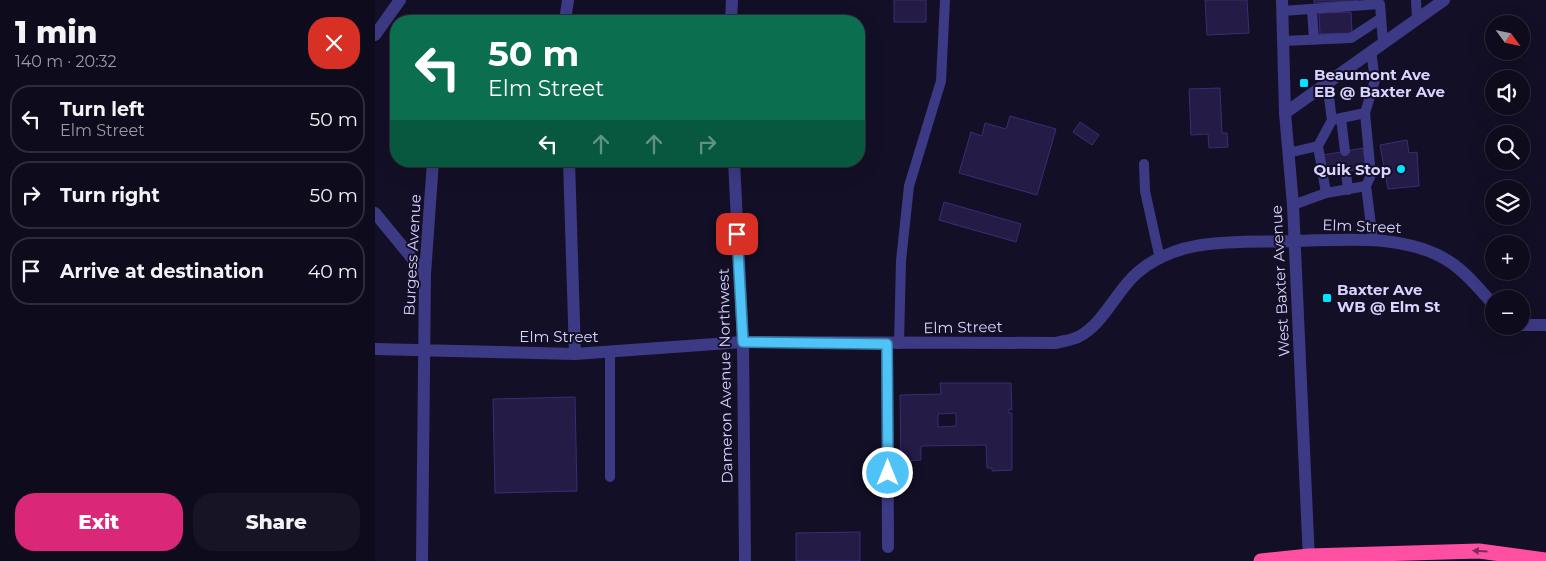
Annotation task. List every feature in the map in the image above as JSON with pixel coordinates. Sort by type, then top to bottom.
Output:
[{"type":"highway","points":[[1261,561],[1479,550],[1546,560]]},
{"type":"street","points":[[375,35],[400,0]]},
{"type":"street","points":[[566,15],[568,0]]},
{"type":"street","points":[[731,15],[732,0]]},
{"type":"street","points":[[1285,113],[1443,0]]},
{"type":"street","name":"West Baxter Avenue","points":[[1282,5],[1285,113],[1295,241],[1309,559]]},
{"type":"street","name":"Burgess Avenue","points":[[422,561],[425,274],[433,167]]},
{"type":"street","points":[[569,167],[575,354]]},
{"type":"street","name":"Dameron Avenue Northwest","points":[[734,167],[743,342],[745,561]]},
{"type":"street","points":[[375,213],[425,274]]},
{"type":"street","name":"Elm Street","points":[[375,349],[575,354],[743,342],[893,344],[1056,343],[1078,337],[1095,324],[1133,276],[1160,259],[1199,244],[1373,241],[1412,245],[1432,252],[1467,275],[1485,295]]},
{"type":"street","points":[[1530,325],[1546,325]]},
{"type":"street","points":[[888,547],[893,344]]},
{"type":"lane","points":[[893,344],[909,186],[941,81],[945,0]]},
{"type":"lane","points":[[1416,0],[1417,19]]},
{"type":"lane","points":[[1282,5],[1312,9],[1380,2],[1383,43]]},
{"type":"lane","points":[[1312,9],[1314,40]]},
{"type":"lane","points":[[1283,41],[1351,38],[1380,19]]},
{"type":"lane","points":[[1371,51],[1375,80],[1365,112],[1371,175],[1366,186],[1373,241]]},
{"type":"lane","points":[[1327,83],[1345,151]]},
{"type":"lane","points":[[1288,153],[1318,146],[1336,119],[1365,112]]},
{"type":"lane","points":[[1318,146],[1326,193]]},
{"type":"lane","points":[[1144,164],[1145,191],[1160,259]]},
{"type":"lane","points":[[1346,172],[1348,190]]},
{"type":"lane","points":[[1293,205],[1326,193],[1366,186]]},
{"type":"lane","points":[[610,351],[610,477]]},
{"type":"building","points":[[894,0],[926,0],[926,22],[894,22]]},
{"type":"building","points":[[1205,0],[1247,0],[1249,33],[1207,35]]},
{"type":"building","points":[[1314,0],[1357,0],[1357,1],[1314,3]]},
{"type":"building","points":[[1351,12],[1352,33],[1320,34],[1319,13]]},
{"type":"building","points":[[1220,88],[1222,133],[1227,133],[1228,147],[1209,148],[1208,134],[1191,135],[1189,89]]},
{"type":"building","points":[[1010,116],[1056,129],[1037,195],[959,173],[971,132],[982,136],[985,123],[1006,129]]},
{"type":"building","points":[[1080,122],[1099,135],[1092,145],[1073,132]]},
{"type":"building","name":"Quik Stop","points":[[1407,140],[1409,153],[1417,152],[1419,186],[1388,189],[1380,145]]},
{"type":"building","name":"Quik Stop","points":[[1363,148],[1366,168],[1327,175],[1324,155]]},
{"type":"building","points":[[944,202],[1021,224],[1016,242],[939,220]]},
{"type":"building","points":[[940,383],[1011,383],[1012,410],[1009,409],[1009,413],[1012,413],[1012,470],[992,471],[992,468],[987,468],[986,445],[921,446],[921,460],[901,461],[900,395],[941,394]],"holes":[[[956,413],[956,426],[938,427],[938,414]]]},
{"type":"building","points":[[575,397],[577,491],[495,493],[493,399]]},
{"type":"building","points":[[860,532],[860,561],[796,561],[796,533]]},
{"type":"place","name":"Beaumont Ave EB @ Baxter Ave","points":[[1304,83]]},
{"type":"place","name":"Quik Stop","points":[[1401,169]]},
{"type":"place","name":"Baxter Ave WB @ Elm St","points":[[1327,298]]},
{"type":"route","points":[[737,234],[743,342],[887,344],[888,473]]}]
